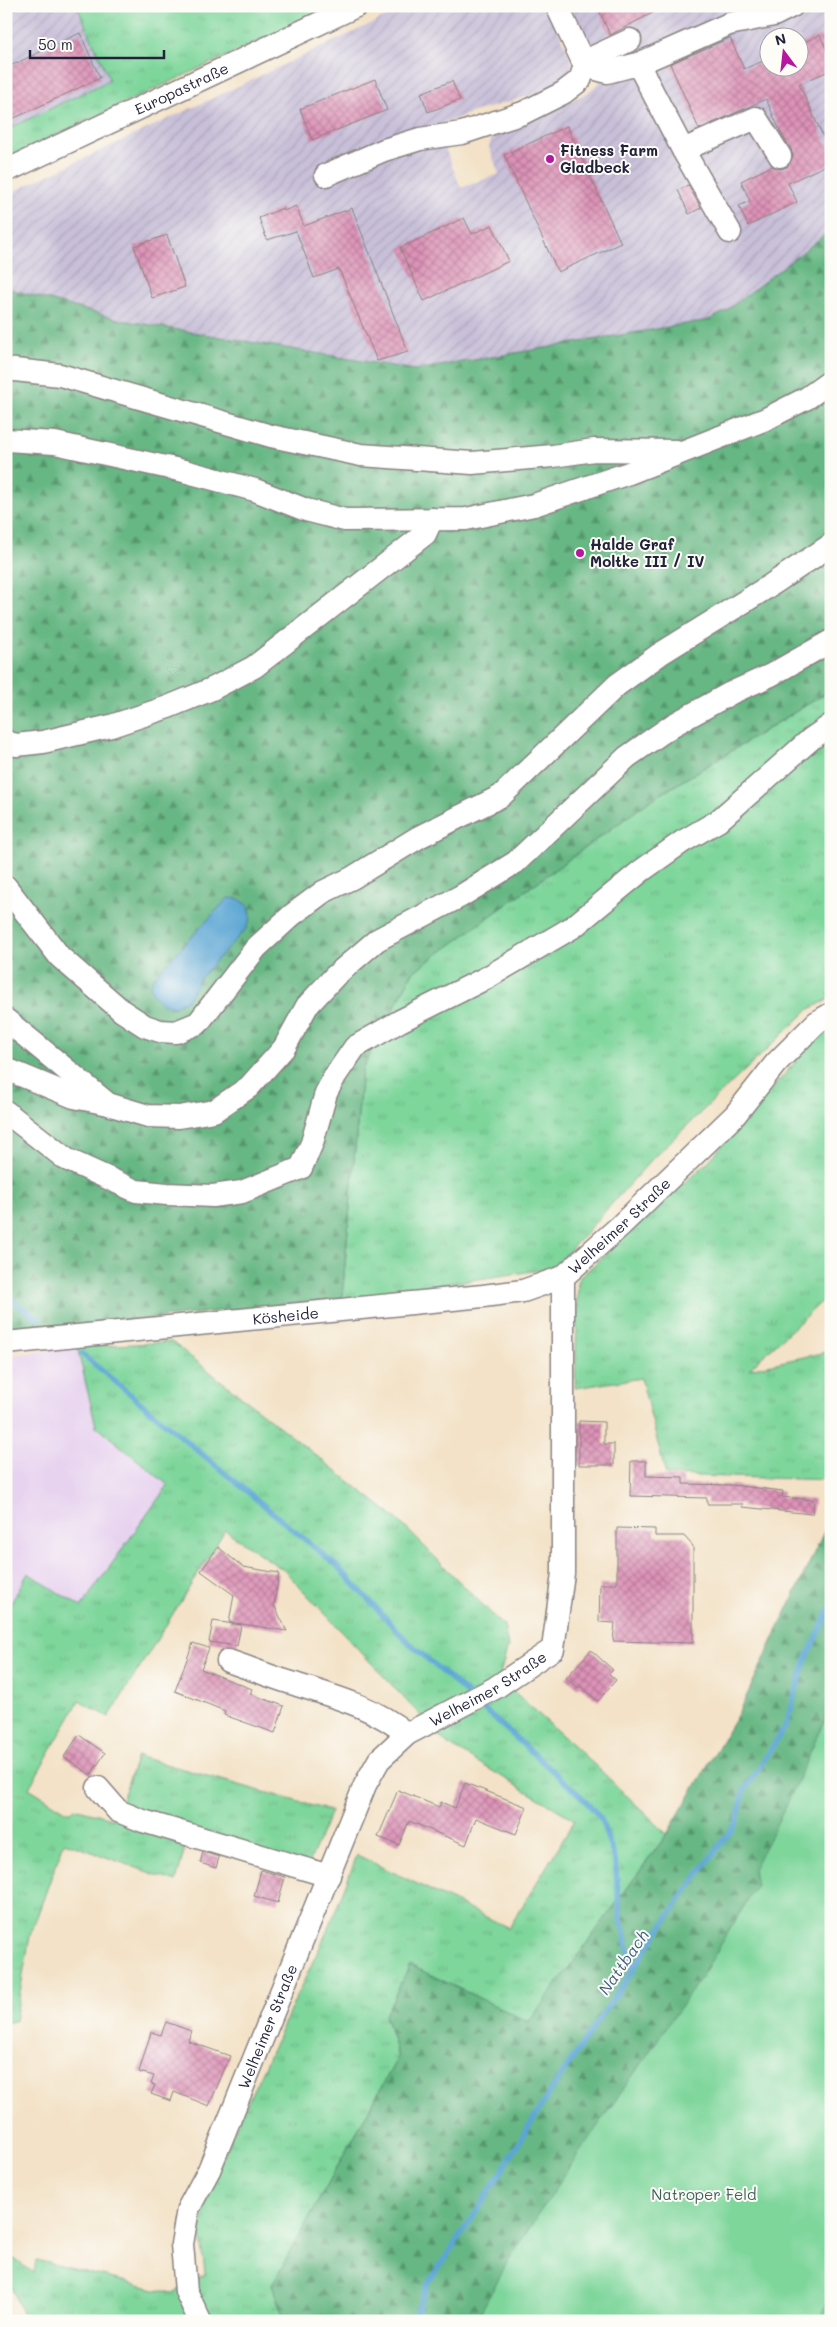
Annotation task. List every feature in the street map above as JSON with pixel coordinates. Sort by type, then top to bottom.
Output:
[{"type":"street","name":"Europastraße","points":[[6,171],[356,6]]},
{"type":"street","points":[[326,175],[384,150],[420,139],[462,133],[523,113],[563,93],[580,80],[584,64],[558,6]]},
{"type":"street","points":[[584,64],[607,72],[638,64],[729,24],[774,14],[792,6]]},
{"type":"street","points":[[584,64],[630,40]]},
{"type":"street","points":[[638,64],[683,150],[730,232]]},
{"type":"street","points":[[683,150],[756,118],[780,156]]},
{"type":"street","points":[[6,369],[60,375],[271,436],[361,455],[472,463],[553,456],[594,450],[685,451]]},
{"type":"street","points":[[6,440],[55,443],[184,471],[255,490],[306,510],[345,520],[466,519],[534,505],[589,487],[685,451],[766,419],[807,398],[831,381]]},
{"type":"street","points":[[6,742],[16,745],[43,742],[111,726],[168,707],[246,672],[425,534],[432,519]]},
{"type":"street","points":[[6,887],[60,957],[122,1011],[145,1026],[160,1031],[176,1032],[198,1023],[256,948],[292,915],[323,892],[352,878],[419,837],[501,796],[617,685],[660,654],[831,545]]},
{"type":"street","points":[[6,1069],[74,1097],[108,1104],[148,1116],[178,1117],[214,1110],[249,1087],[284,1048],[307,1006],[335,976],[376,940],[461,896],[516,862],[627,758],[673,725],[731,693],[771,675],[831,641]]},
{"type":"street","points":[[6,1112],[66,1159],[136,1191],[213,1196],[242,1192],[301,1168],[312,1143],[326,1093],[355,1047],[400,1021],[488,977],[572,927],[641,871],[682,842],[718,821],[811,739],[831,725]]},
{"type":"street","name":"Welheimer Straße","points":[[200,2321],[186,2291],[182,2244],[188,2209],[209,2170],[365,1785],[378,1760],[408,1734],[495,1688],[553,1649],[564,1573],[563,1277],[620,1226],[735,1115],[776,1063],[817,1022],[831,1014]]},
{"type":"street","points":[[6,1020],[108,1104]]},
{"type":"street","name":"Kösheide","points":[[6,1343],[483,1296],[523,1291],[563,1277]]},
{"type":"street","points":[[228,1661],[342,1698],[396,1725],[408,1734]]},
{"type":"street","points":[[98,1788],[118,1811],[143,1822],[329,1876]]},
{"type":"shaded area","points":[[6,6],[77,6],[110,80],[6,130]]},
{"type":"shaded area","points":[[409,6],[548,6],[573,64],[564,80],[549,90],[470,113],[436,126],[461,188],[499,174],[489,147],[492,137],[587,93],[600,82],[591,52],[570,6],[831,6],[831,230],[726,311],[709,320],[415,370],[121,320],[6,288],[6,195]]},
{"type":"shaded area","points":[[77,1347],[96,1426],[168,1485],[81,1607],[28,1573],[6,1612],[6,1356]]},
{"type":"green space","points":[[77,6],[334,6],[6,158],[6,130],[110,80]]},
{"type":"green space","points":[[831,230],[831,690],[651,800],[413,972],[362,1069],[342,1299],[6,1333],[6,288],[121,320],[415,370],[709,320],[726,311]]},
{"type":"green space","points":[[831,690],[831,998],[808,1010],[653,1158],[554,1268],[342,1299],[362,1069],[413,972],[645,804]]},
{"type":"green space","points":[[831,1024],[831,1293],[749,1369],[831,1351],[831,1480],[666,1475],[641,1378],[575,1388],[578,1279],[707,1163],[827,1026]]},
{"type":"green space","points":[[172,1342],[398,1520],[504,1626],[508,1646],[499,1678],[667,1834],[529,2023],[410,1966],[385,2015],[398,2057],[272,2285],[285,2321],[25,2321],[6,2272],[6,2253],[34,2273],[36,2260],[172,2293],[205,2274],[200,2227],[215,2172],[330,1925],[357,1855],[509,1928],[575,1820],[447,1744],[285,1571],[225,1530],[109,1717],[79,1701],[29,1788],[69,1813],[74,1808],[128,1822],[120,1806],[137,1756],[331,1811],[305,1873],[187,1840],[176,1882],[64,1842],[30,1936],[15,2021],[6,2023],[6,1612],[28,1573],[81,1607],[168,1485],[96,1426],[77,1347]]},
{"type":"green space","points":[[831,1517],[831,2321],[285,2321],[272,2285],[398,2057],[385,2015],[410,1965],[529,2022],[667,1834],[739,1712]]},
{"type":"green space","name":"Natroper Feld","points":[[831,1706],[831,2289],[819,2321],[476,2321],[508,2261],[574,2160],[702,1976],[756,1886],[753,1869],[785,1808]]},
{"type":"water","points":[[228,898],[239,899],[249,906],[251,917],[246,929],[199,979],[188,999],[173,1007],[164,1004],[153,994],[150,985],[154,977]]},
{"type":"building","points":[[597,6],[666,6],[610,35]]},
{"type":"building","points":[[80,33],[100,78],[6,122],[6,68]]},
{"type":"building","points":[[820,35],[831,59],[831,70],[799,84],[831,154],[831,163],[788,183],[797,202],[748,226],[739,206],[750,201],[741,181],[772,166],[780,169],[787,167],[793,156],[791,149],[781,133],[766,99],[699,129],[670,64],[730,38],[744,69],[760,62],[760,78],[810,78],[810,40]]},
{"type":"building","points":[[375,79],[387,110],[312,140],[300,109]]},
{"type":"building","points":[[452,81],[460,100],[428,112],[421,93]]},
{"type":"building","points":[[567,126],[621,243],[558,272],[504,155]]},
{"type":"building","points":[[688,185],[701,208],[689,214],[678,190]]},
{"type":"building","points":[[296,206],[304,226],[352,208],[408,352],[377,361],[339,269],[314,278],[296,231],[267,240],[259,218],[283,208],[284,211]]},
{"type":"building","points":[[464,218],[472,234],[492,225],[509,261],[424,301],[400,248]]},
{"type":"building","points":[[167,235],[185,287],[152,298],[134,246]]},
{"type":"building","points":[[579,1421],[604,1422],[604,1444],[614,1444],[614,1465],[579,1465]]},
{"type":"building","points":[[631,1461],[646,1461],[646,1476],[683,1477],[683,1484],[731,1485],[783,1491],[782,1497],[814,1500],[812,1514],[742,1507],[743,1504],[707,1504],[707,1498],[630,1496]]},
{"type":"building","points":[[617,1528],[655,1529],[655,1536],[684,1536],[693,1546],[693,1643],[613,1641],[615,1623],[599,1622],[600,1584],[617,1584]]},
{"type":"building","points":[[218,1547],[243,1567],[279,1573],[274,1605],[287,1631],[229,1622],[234,1595],[201,1571]]},
{"type":"building","points":[[213,1621],[241,1625],[237,1646],[209,1642]]},
{"type":"building","points":[[193,1643],[209,1648],[201,1669],[252,1689],[250,1694],[284,1706],[275,1733],[224,1715],[225,1711],[175,1691]]},
{"type":"building","points":[[591,1650],[613,1670],[609,1674],[616,1680],[598,1701],[580,1686],[578,1688],[566,1678]]},
{"type":"building","points":[[79,1735],[105,1753],[91,1775],[64,1757]]},
{"type":"building","points":[[465,1783],[527,1807],[516,1834],[476,1818],[466,1845],[409,1821],[399,1845],[378,1837],[398,1790],[439,1807],[441,1802],[455,1808]]},
{"type":"building","points":[[203,1852],[219,1857],[216,1868],[200,1863]]},
{"type":"building","points":[[261,1870],[285,1877],[278,1903],[254,1896]]},
{"type":"building","points":[[166,2022],[191,2031],[188,2041],[230,2056],[209,2106],[174,2092],[171,2101],[151,2094],[155,2085],[151,2084],[154,2076],[139,2072],[151,2032],[161,2035]]},
{"type":"waterway","points":[[6,1296],[39,1319]]},
{"type":"waterway","points":[[82,1354],[338,1567],[407,1641],[470,1696]]},
{"type":"waterway","name":"Nattbach","points":[[413,2321],[428,2283],[483,2202],[548,2095],[686,1891],[737,1822],[743,1793],[786,1725],[805,1661],[831,1607]]},
{"type":"waterway","points":[[477,1703],[585,1800],[601,1819],[615,1860],[620,1916],[634,1971]]},
{"type":"place","name":"Fitness Farm Gladbeck","points":[[550,159]]},
{"type":"place","name":"Halde Graf Moltke III / IV","points":[[580,553]]}]
